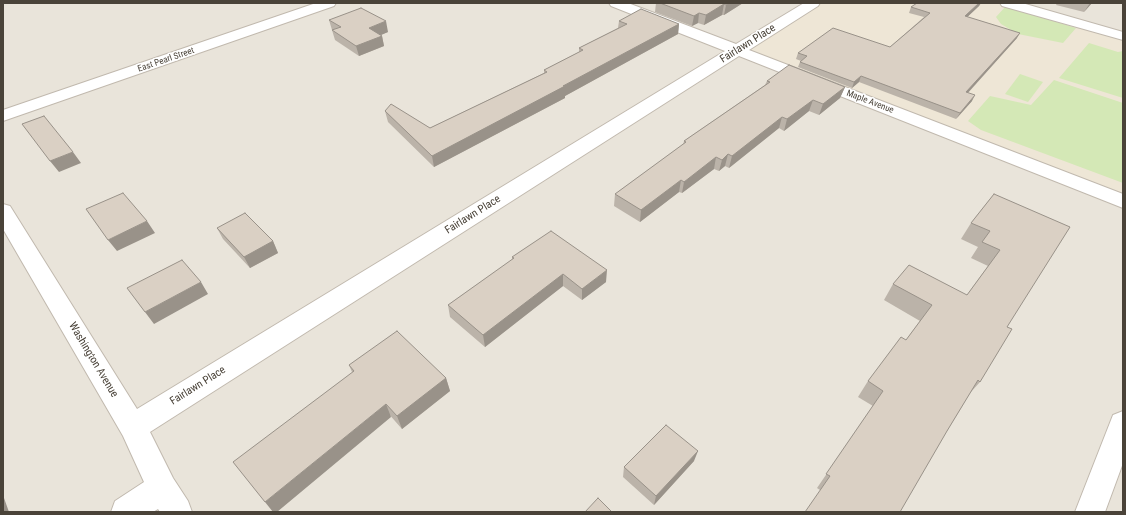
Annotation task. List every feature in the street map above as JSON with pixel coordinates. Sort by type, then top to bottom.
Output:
[{"type":"street","name":"East Pearl Street","points":[[3,116],[329,3]]},
{"type":"street","name":"Maple Avenue","points":[[616,3],[1123,201]]},
{"type":"street","name":"Fairlawn Place","points":[[133,427],[813,3]]},
{"type":"street","points":[[1007,3],[1123,36]]},
{"type":"street","name":"Washington Avenue","points":[[3,211],[133,427],[170,500]]},
{"type":"street","points":[[1090,512],[1123,424]]},
{"type":"street","points":[[126,512],[170,500]]},
{"type":"shaded area","points":[[3,3],[1123,3],[1123,512],[3,512]]},
{"type":"shaded area","points":[[813,3],[1007,3],[1123,36],[1123,201],[738,50]]},
{"type":"green space","points":[[1006,6],[1076,28],[1063,43],[1018,34],[1001,24],[996,17]]},
{"type":"green space","points":[[1089,43],[1118,52],[1123,51],[1123,98],[1059,78]]},
{"type":"green space","points":[[1020,74],[1043,82],[1028,102],[1005,94]]},
{"type":"green space","points":[[1054,80],[1123,103],[1123,183],[981,130],[968,121],[990,96],[1031,105]]},
{"type":"building","points":[[660,3],[729,3],[726,5],[724,4],[706,15],[699,13],[694,16]]},
{"type":"building","points":[[917,3],[979,3],[965,16],[1020,33],[966,92],[975,95],[960,113],[861,76],[854,82],[800,62],[807,56],[798,53],[833,28],[890,47],[930,13],[911,7]]},
{"type":"building","points":[[361,8],[386,21],[369,28],[382,36],[356,46],[332,30],[341,27],[329,20]]},
{"type":"building","points":[[641,9],[679,24],[432,156],[385,111],[391,104],[430,128],[547,72],[544,70],[583,50],[579,48],[627,24],[619,21]]},
{"type":"building","points":[[789,65],[845,87],[823,104],[813,100],[787,119],[782,117],[732,156],[728,154],[722,160],[716,157],[684,182],[681,180],[641,210],[615,194],[686,142],[684,141],[770,82],[767,81]]},
{"type":"building","points":[[44,116],[73,152],[50,161],[22,124]]},
{"type":"building","points":[[123,193],[147,221],[108,240],[86,209]]},
{"type":"building","points":[[994,194],[1070,227],[1007,327],[1012,329],[980,382],[978,380],[900,512],[805,512],[830,476],[826,474],[883,391],[868,381],[901,337],[906,340],[932,305],[893,284],[909,265],[967,295],[1000,250],[982,242],[990,231],[971,223]]},
{"type":"building","points":[[245,213],[273,241],[244,257],[217,228]]},
{"type":"building","points":[[551,231],[607,270],[582,289],[563,274],[483,335],[448,305],[514,258],[512,257]]},
{"type":"building","points":[[182,260],[201,282],[145,312],[127,288]]},
{"type":"building","points":[[397,331],[446,378],[397,416],[386,404],[265,502],[233,462],[354,371],[349,365]]},
{"type":"building","points":[[666,425],[698,451],[656,496],[624,467]]},
{"type":"building","points":[[598,498],[612,512],[585,512]]}]
